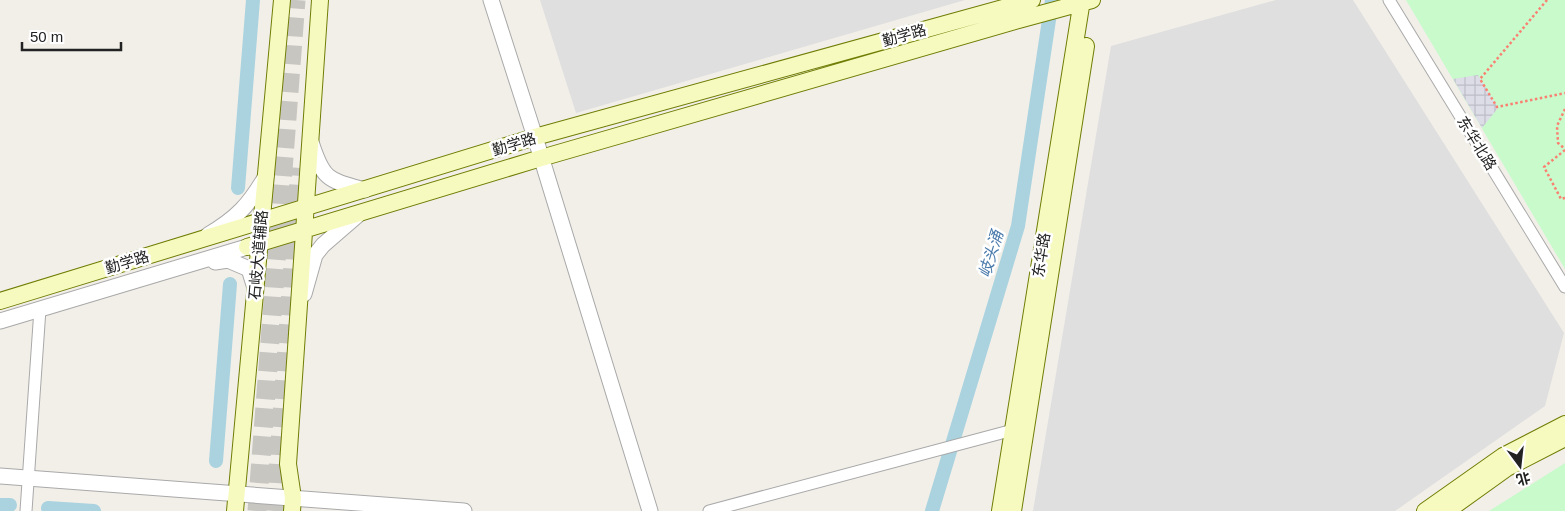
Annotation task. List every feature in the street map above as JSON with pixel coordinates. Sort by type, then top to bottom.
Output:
[{"type":"main road","name":"石岐大道辅路","points":[[235,511],[255,288],[253,245],[262,221],[282,0]]},
{"type":"main road","points":[[292,505],[288,464],[320,0]]},
{"type":"main road","name":"勤学路","points":[[0,301],[535,137],[1028,1]]},
{"type":"main road","name":"勤学路","points":[[253,245],[541,158],[1087,1]]},
{"type":"main road","name":"东华路","points":[[1000,511],[1087,1]]},
{"type":"main road","name":"东华路","points":[[1013,511],[1087,1]]},
{"type":"main road","points":[[1425,511],[1503,456],[1565,424]]},
{"type":"main road","points":[[1446,511],[1507,468],[1565,438]]},
{"type":"street","points":[[491,0],[650,511]]},
{"type":"street","name":"东华北路","points":[[1389,0],[1565,287]]},
{"type":"street","points":[[310,141],[318,164],[327,176],[336,182],[365,190]]},
{"type":"street","points":[[200,239],[240,213],[254,197],[266,176]]},
{"type":"street","points":[[298,314],[315,255],[322,245],[360,213]]},
{"type":"street","points":[[0,322],[253,245]]},
{"type":"street","points":[[169,270],[228,260],[249,269],[255,288]]},
{"type":"street","points":[[26,511],[40,309]]},
{"type":"street","points":[[709,511],[1013,430]]},
{"type":"street","points":[[0,476],[236,494],[292,505],[464,511]]},
{"type":"path","points":[[1547,0],[1480,79],[1497,107],[1565,92]]},
{"type":"path","points":[[1565,109],[1557,126],[1558,143],[1565,149],[1544,167],[1561,199],[1565,198]]},
{"type":"shaded area","points":[[540,0],[965,0],[576,113]]},
{"type":"shaded area","points":[[1276,0],[1353,0],[1564,333],[1545,406],[1395,511],[1033,511],[1111,46]]},
{"type":"shaded area","points":[[1478,75],[1498,108],[1482,128],[1453,79]]},
{"type":"green space","points":[[1406,0],[1565,0],[1565,269]]},
{"type":"green space","points":[[1565,463],[1565,511],[1489,511]]},
{"type":"waterway","points":[[238,188],[253,0]]},
{"type":"waterway","name":"岐头涌","points":[[932,511],[1018,226],[1052,0]]},
{"type":"waterway","points":[[216,461],[230,284]]},
{"type":"waterway","points":[[0,505],[10,505]]},
{"type":"waterway","points":[[48,508],[94,511]]},
{"type":"tunnel","points":[[257,511],[296,0]]},
{"type":"tunnel","points":[[275,511],[300,168]]}]
